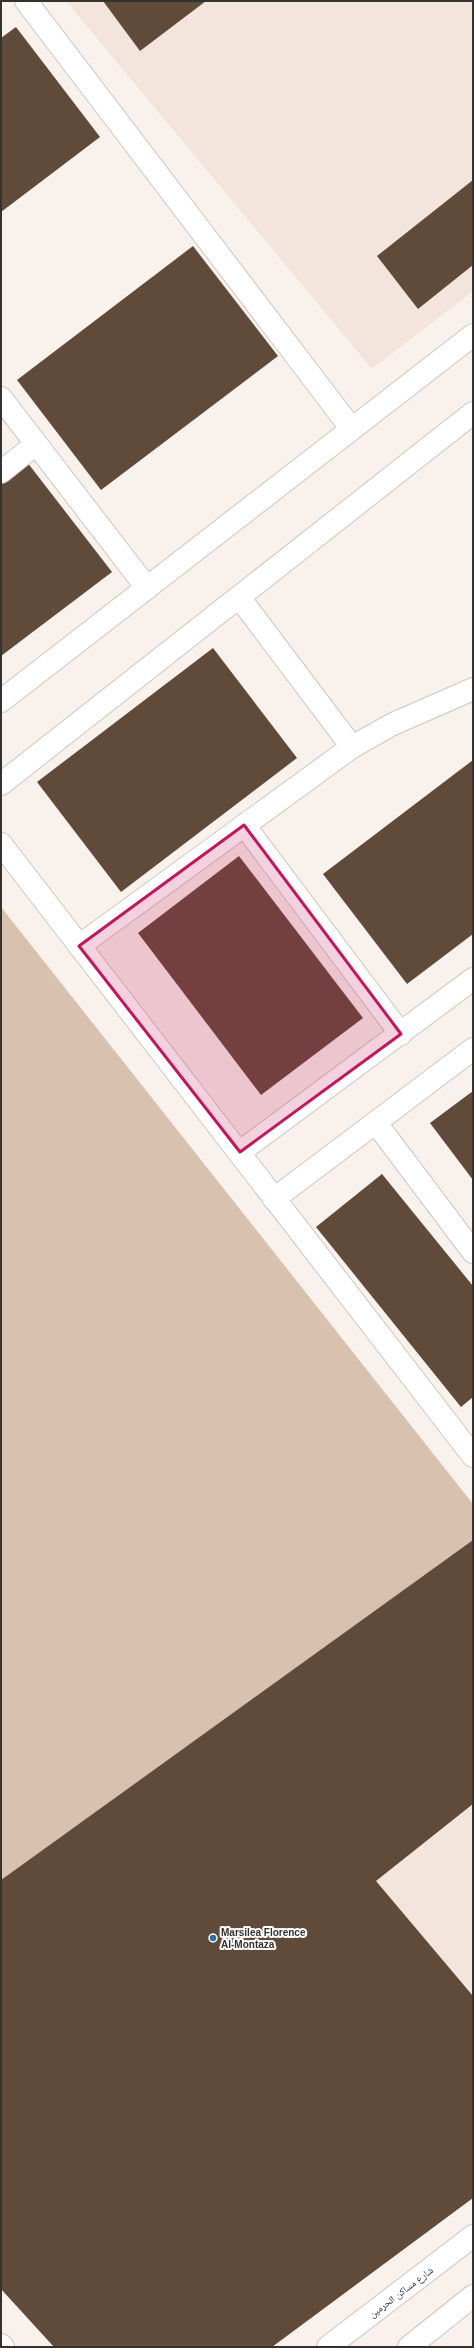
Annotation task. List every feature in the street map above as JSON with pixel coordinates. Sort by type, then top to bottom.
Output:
[{"type":"street","points":[[26,1],[351,428]]},
{"type":"street","points":[[1,701],[351,428],[473,335]]},
{"type":"street","points":[[1,398],[147,588]]},
{"type":"street","points":[[1,784],[473,413]]},
{"type":"street","points":[[1,472],[36,444]]},
{"type":"street","points":[[239,597],[352,747]]},
{"type":"street","points":[[79,946],[352,747],[393,724],[473,689]]},
{"type":"street","points":[[244,825],[401,1034]]},
{"type":"street","points":[[1,844],[473,1456]]},
{"type":"street","points":[[240,1152],[401,1034],[473,979]]},
{"type":"street","points":[[274,1199],[473,1049]]},
{"type":"street","points":[[376,1123],[465,1226],[473,1252]]},
{"type":"street","name":"شارع مساكن الحرمين","points":[[328,2347],[473,2236]]},
{"type":"street","points":[[420,2344],[473,2296]]},
{"type":"highlighted area","points":[[244,825],[401,1034],[240,1152],[79,946]]},
{"type":"shaded area","points":[[66,1],[473,1],[473,291],[372,369]]},
{"type":"shaded area","points":[[1,907],[473,1504],[473,1540],[1,1880]]},
{"type":"shaded area","points":[[473,1805],[473,1996],[376,1881]]},
{"type":"building","points":[[103,1],[206,1],[140,51]]},
{"type":"building","points":[[16,27],[100,137],[1,212],[1,38]]},
{"type":"building","points":[[473,180],[473,265],[418,309],[377,256]]},
{"type":"building","points":[[193,246],[278,356],[101,490],[17,380]]},
{"type":"building","points":[[27,462],[112,572],[1,656],[1,482]]},
{"type":"building","points":[[213,648],[297,758],[121,892],[37,782]]},
{"type":"building","points":[[473,760],[473,934],[407,984],[323,874]]},
{"type":"building","points":[[239,856],[363,1018],[261,1095],[138,933]]},
{"type":"building","points":[[473,1091],[473,1180],[430,1123]]},
{"type":"building","points":[[382,1174],[473,1286],[473,1397],[461,1407],[316,1227]]},
{"type":"building","name":"Marsilea Florence Al-Montaza","points":[[473,1540],[473,1804],[376,1881],[473,1996],[473,2198],[272,2347],[54,2347],[1,2289],[1,1880]]},
{"type":"place","name":"Marsilea Florence Al-Montaza","points":[[213,1938]]}]
